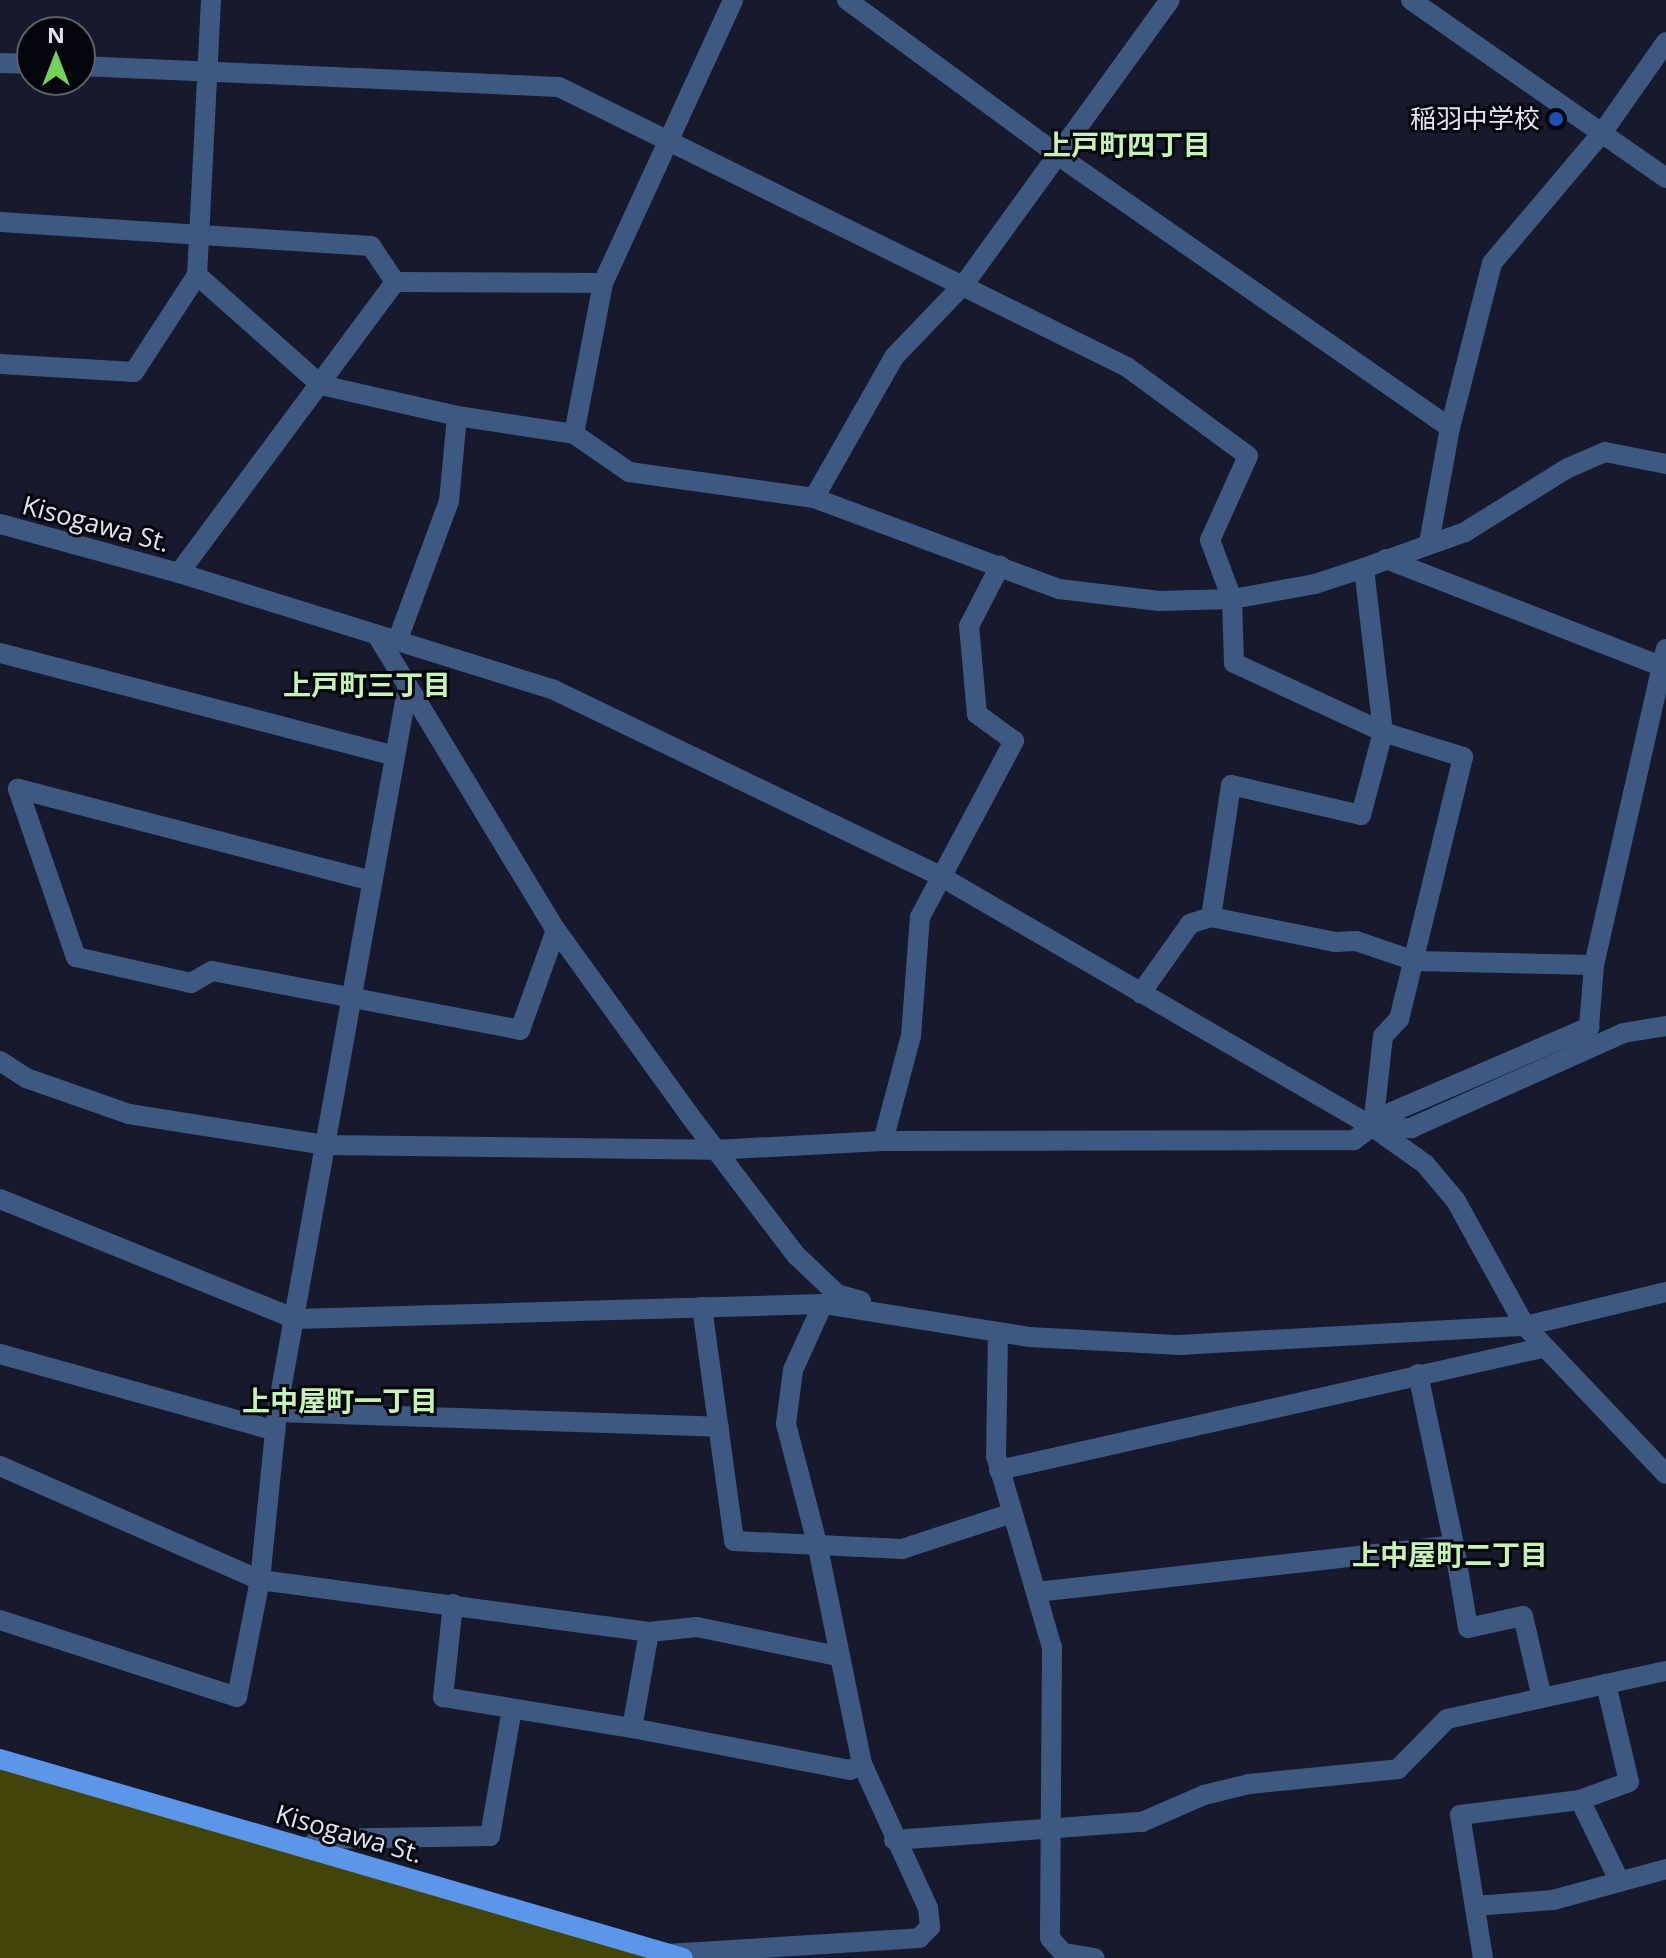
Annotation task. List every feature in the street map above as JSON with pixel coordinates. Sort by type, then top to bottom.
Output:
[{"type":"main road","name":"Kisogawa St.","points":[[0,1759],[675,1956]]},
{"type":"street","points":[[0,364],[134,372],[197,275],[211,0]]},
{"type":"street","points":[[574,434],[603,283],[665,139],[733,0]]},
{"type":"street","points":[[847,0],[1059,156],[1450,428]]},
{"type":"street","points":[[814,498],[894,357],[965,283],[1170,0]]},
{"type":"street","points":[[1411,0],[1666,178]]},
{"type":"street","points":[[1429,543],[1450,428],[1492,263],[1602,133],[1666,42]]},
{"type":"street","points":[[96,67],[559,87],[965,283],[1127,367],[1248,456],[1210,540],[1232,599],[1234,663],[1383,732],[1463,757],[1399,1019],[1383,1036],[1373,1127]]},
{"type":"street","points":[[0,222],[199,232],[371,246],[395,282]]},
{"type":"street","points":[[197,275],[321,385],[457,416],[574,434],[629,472],[814,498],[1059,589],[1159,601],[1232,599],[1315,584],[1465,532],[1568,468],[1605,452],[1666,464]]},
{"type":"street","points":[[395,282],[603,283]]},
{"type":"street","points":[[179,573],[395,282]]},
{"type":"street","points":[[398,639],[449,501],[457,416]]},
{"type":"street","name":"Kisogawa St.","points":[[0,524],[179,573],[552,689],[940,876],[1373,1127],[1425,1164],[1456,1201],[1525,1326],[1542,1348],[1666,1474]]},
{"type":"street","points":[[0,1061],[26,1078],[129,1114],[325,1145],[715,1150],[883,1141],[1354,1140],[1392,1112],[1589,1027],[1594,965],[1663,658],[1386,559]]},
{"type":"street","points":[[883,1141],[911,1036],[920,917],[1014,741],[977,714],[969,626],[1000,566]]},
{"type":"street","points":[[1211,917],[1231,785],[1361,815],[1383,732],[1364,568]]},
{"type":"street","points":[[377,635],[407,690],[556,930],[715,1150],[796,1255],[837,1294],[899,1313]]},
{"type":"street","points":[[0,653],[395,756]]},
{"type":"street","points":[[0,1620],[237,1697],[260,1580],[276,1421],[407,690]]},
{"type":"street","points":[[372,881],[18,789],[76,957],[191,983],[212,971],[520,1030],[556,930]]},
{"type":"street","points":[[1141,993],[1190,924],[1211,917],[1356,941],[1415,961],[1594,965]]},
{"type":"street","points":[[1373,1127],[1411,1128],[1623,1033],[1666,1026]]},
{"type":"street","points":[[0,1199],[295,1319],[823,1304],[899,1313],[998,1332],[1180,1345],[1525,1326],[1666,1292]]},
{"type":"street","points":[[675,1956],[919,1938],[930,1927],[928,1908],[894,1840],[862,1764],[837,1656],[818,1547],[786,1424],[793,1370],[823,1304]]},
{"type":"street","points":[[702,1307],[734,1541],[902,1549],[1009,1514]]},
{"type":"street","points":[[998,1332],[999,1470],[1009,1514],[1019,1524],[1052,1647],[1050,1938],[1063,1953],[1095,1958]]},
{"type":"street","points":[[999,1470],[1542,1348]]},
{"type":"street","points":[[0,1354],[276,1421],[719,1427]]},
{"type":"street","points":[[1418,1374],[1468,1628],[1523,1616],[1542,1698]]},
{"type":"street","points":[[0,1466],[260,1580],[649,1632],[697,1627],[837,1656]]},
{"type":"street","points":[[1037,1592],[1454,1545]]},
{"type":"street","points":[[453,1604],[443,1697],[632,1728],[850,1770],[862,1764]]},
{"type":"street","points":[[632,1728],[649,1632]]},
{"type":"street","points":[[894,1840],[1142,1822],[1204,1795],[1249,1784],[1398,1769],[1447,1719],[1666,1671]]},
{"type":"street","points":[[1483,1958],[1460,1815],[1580,1800],[1629,1782],[1606,1684]]},
{"type":"street","points":[[308,1849],[318,1839],[490,1836],[512,1709]]},
{"type":"street","points":[[1580,1800],[1628,1880]]},
{"type":"street","points":[[1475,1906],[1553,1900],[1666,1869]]},
{"type":"street","points":[[1628,1880],[1666,1881]]},
{"type":"shaded area","points":[[0,1759],[683,1958],[0,1958]]},
{"type":"place","name":"稲羽中学校","points":[[1556,119]]},
{"type":"district","name":"上戸町四丁目","points":[[1127,144]]},
{"type":"district","name":"上戸町三丁目","points":[[367,684]]},
{"type":"district","name":"上中屋町一丁目","points":[[340,1400]]},
{"type":"district","name":"上中屋町二丁目","points":[[1450,1554]]}]
